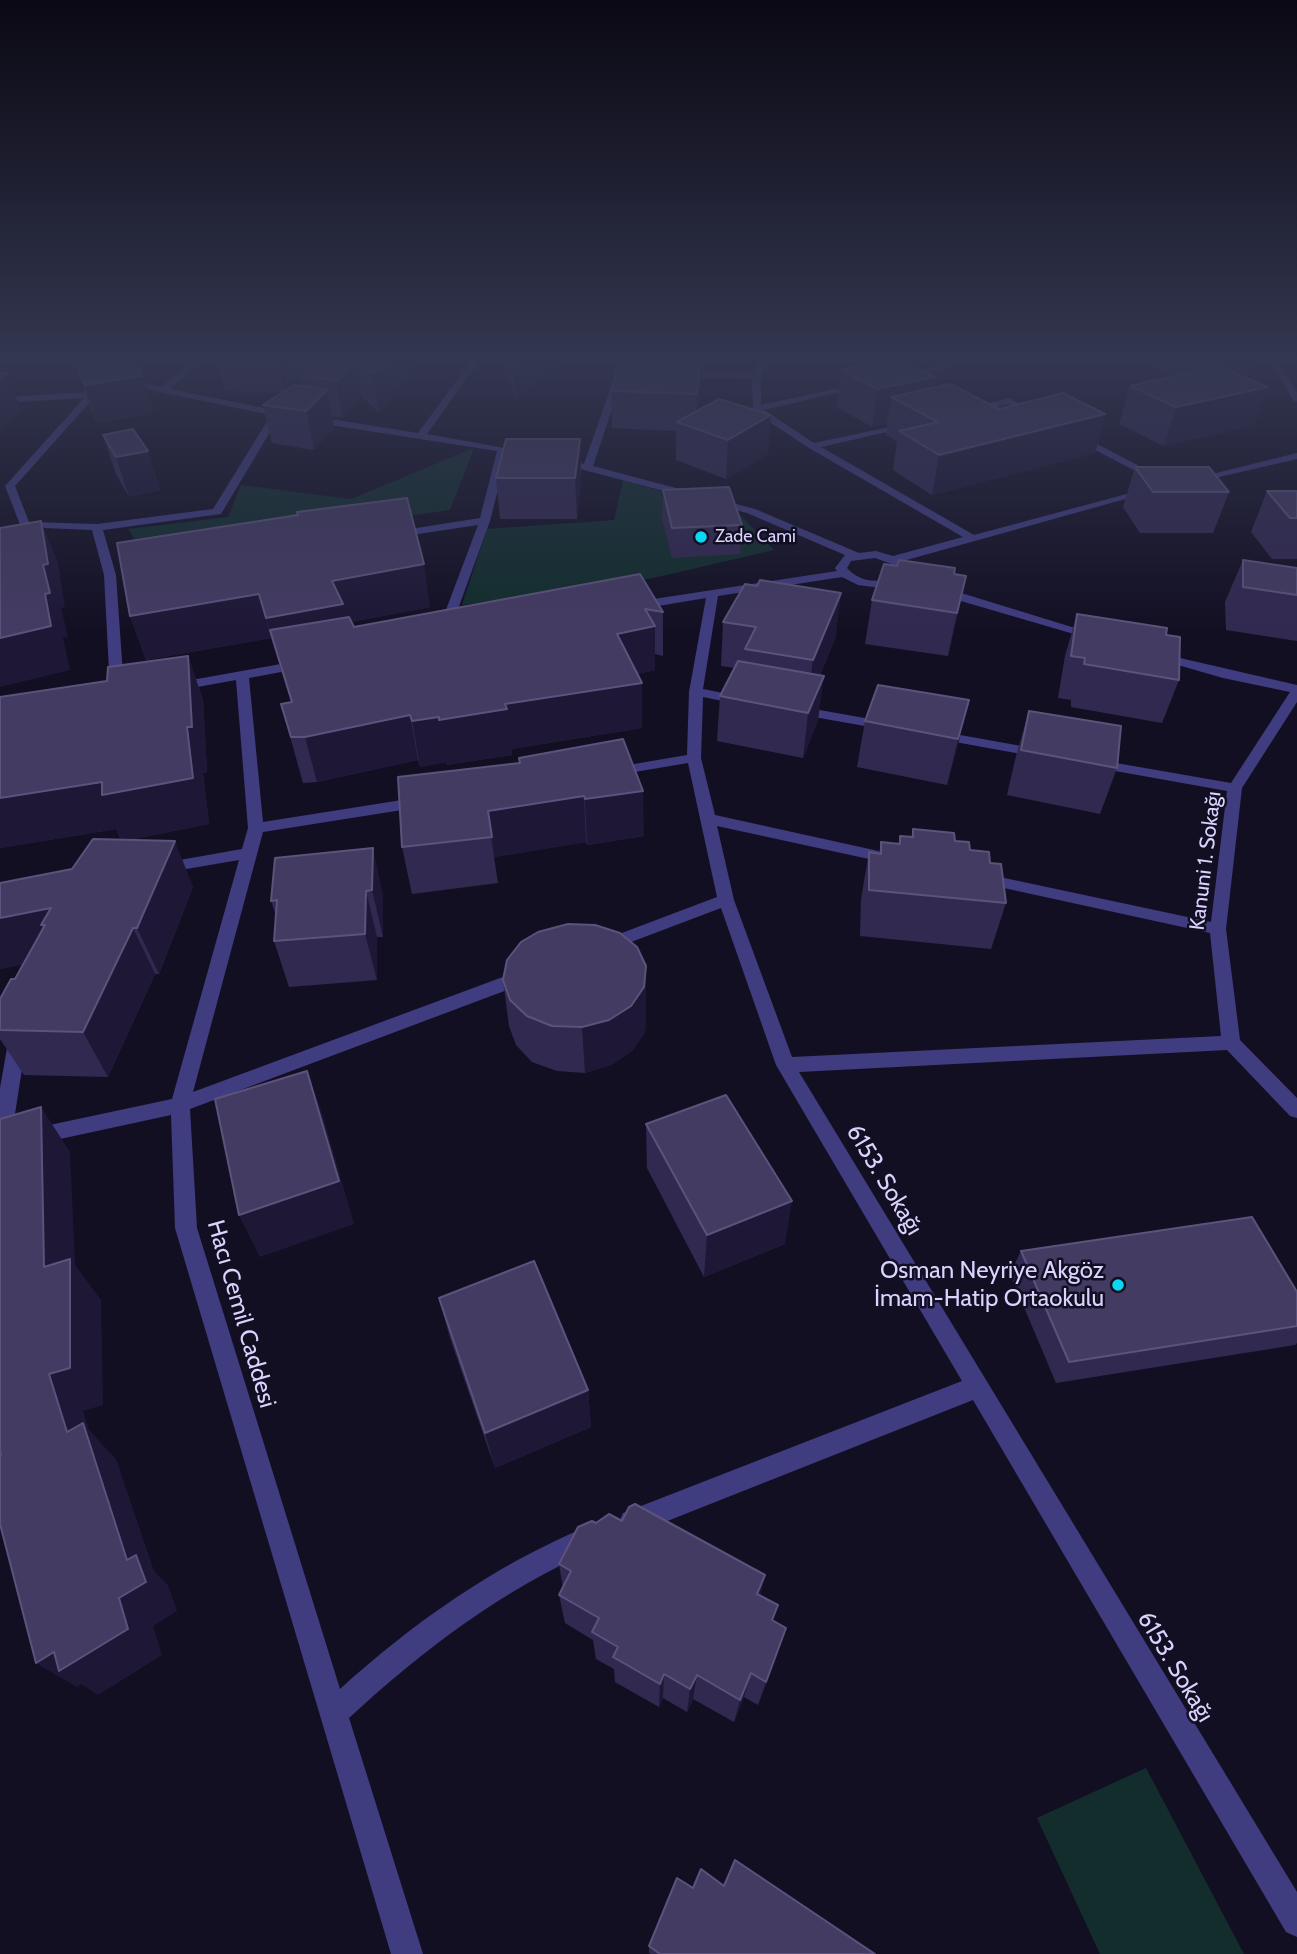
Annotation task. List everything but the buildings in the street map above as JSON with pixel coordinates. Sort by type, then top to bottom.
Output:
[{"type":"street","points":[[41,449],[5,487],[25,525],[97,527],[217,512],[254,449]]},
{"type":"street","points":[[442,638],[485,521],[503,449]]},
{"type":"street","points":[[504,449],[540,456]]},
{"type":"street","points":[[588,466],[594,449]]},
{"type":"street","points":[[818,449],[974,539]]},
{"type":"street","points":[[1101,449],[1170,486]]},
{"type":"street","points":[[1183,483],[1297,456]]},
{"type":"street","points":[[552,458],[751,511],[855,555],[876,554],[896,559],[1157,489]]},
{"type":"street","points":[[378,537],[485,521]]},
{"type":"street","points":[[97,527],[110,575],[117,699]]},
{"type":"street","points":[[844,573],[842,563],[855,555]]},
{"type":"street","points":[[896,559],[914,583]]},
{"type":"street","points":[[110,575],[123,573]]},
{"type":"street","points":[[618,608],[844,573],[871,584],[914,583],[1110,640]]},
{"type":"street","name":"6153. Sokağı","points":[[713,592],[696,692],[694,758],[726,900],[785,1065],[1297,1922]]},
{"type":"street","points":[[1150,652],[1228,675],[1297,690]]},
{"type":"street","points":[[167,689],[322,660]]},
{"type":"street","name":"Hacı Cemil Caddesi","points":[[242,675],[256,828],[180,1105],[186,1228],[407,1954]]},
{"type":"street","name":"Kanuni 1. Sokağı","points":[[1231,1043],[1217,929],[1235,788],[1297,690]]},
{"type":"street","points":[[696,692],[898,728]]},
{"type":"street","points":[[925,733],[1235,788]]},
{"type":"street","points":[[598,774],[694,758]]},
{"type":"street","points":[[256,828],[434,800]]},
{"type":"street","points":[[709,820],[910,863]]},
{"type":"street","points":[[144,872],[250,853]]},
{"type":"street","points":[[963,874],[1217,929]]},
{"type":"street","points":[[583,954],[726,900]]},
{"type":"street","points":[[20,1024],[0,1144],[180,1105],[544,968]]},
{"type":"street","points":[[785,1065],[1231,1043],[1297,1110]]},
{"type":"street","points":[[334,1713],[389,1661],[445,1618],[508,1578],[562,1551],[977,1387]]},
{"type":"green space","points":[[474,449],[450,510],[145,554],[128,529],[228,517],[241,485],[351,499]]},
{"type":"green space","points":[[623,480],[739,514],[774,550],[653,578],[462,605],[487,529],[614,520]]},
{"type":"green space","points":[[1146,1768],[1244,1954],[1100,1954],[1037,1818]]},
{"type":"place","name":"Zade Cami","points":[[701,537]]},
{"type":"place","name":"Osman Neyriye Akgöz İmam-Hatip Ortaokulu","points":[[1118,1285]]}]
